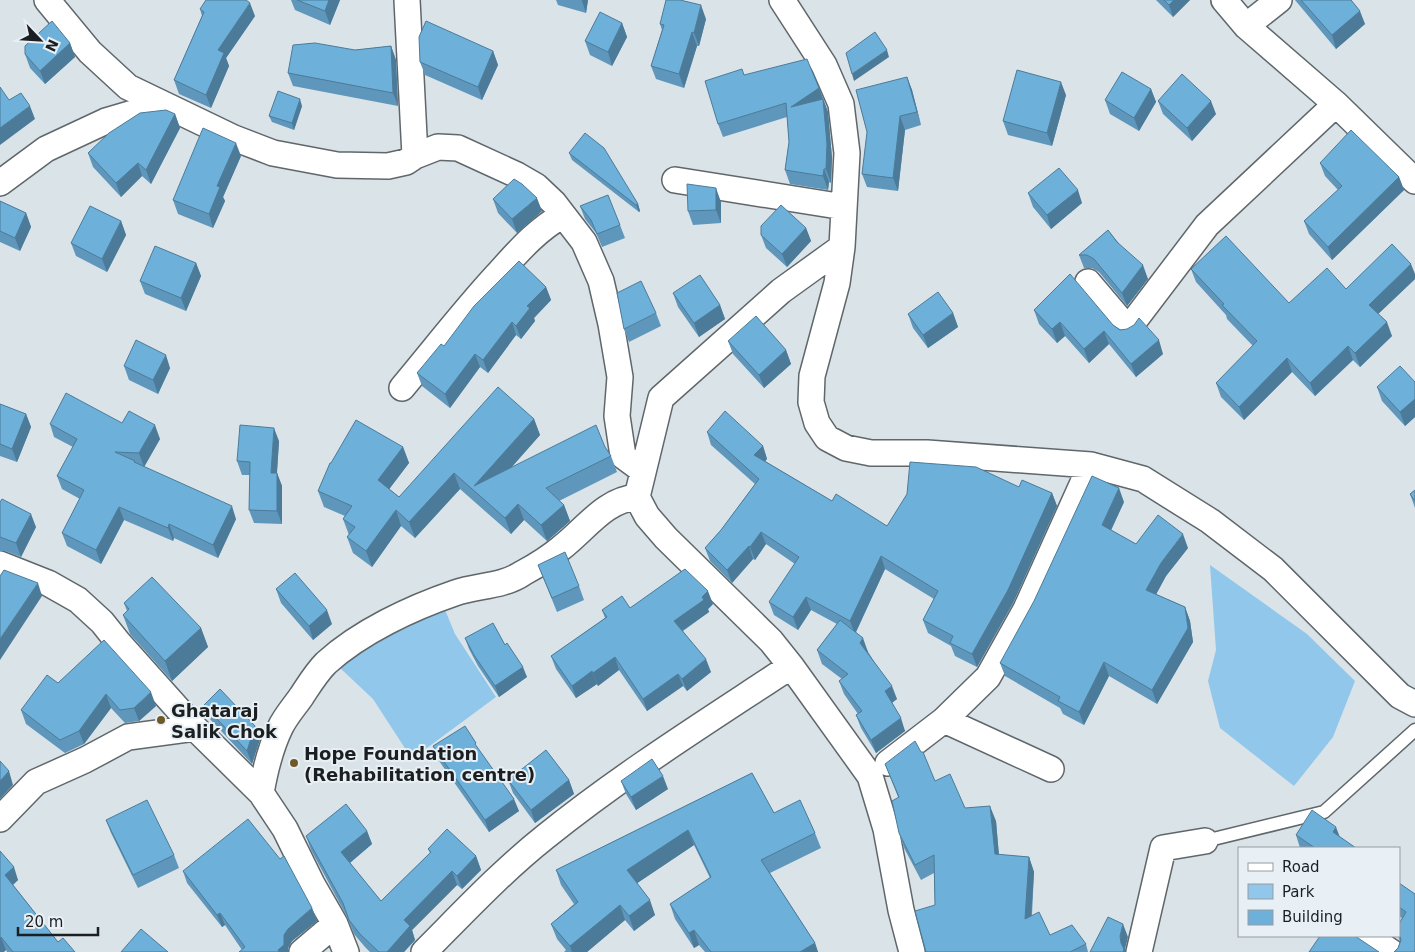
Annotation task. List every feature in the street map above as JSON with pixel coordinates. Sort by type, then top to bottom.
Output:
[{"type":"street","points":[[47,0],[90,52],[128,87],[234,138],[272,153],[337,164],[388,166],[406,162],[415,156],[438,147],[458,148],[517,175],[536,186],[554,203],[584,242],[601,281],[620,377],[617,416],[623,456],[642,470]]},
{"type":"street","points":[[406,0],[415,156]]},
{"type":"street","points":[[1224,0],[1246,26],[1336,104],[1415,181]]},
{"type":"street","points":[[1246,26],[1279,0]]},
{"type":"street","points":[[779,2],[824,65],[841,104],[848,153],[842,247],[837,283],[812,376],[811,402],[817,423],[827,438],[846,448],[871,453],[928,454],[1091,464],[1143,479],[1210,521],[1273,570],[1400,696],[1415,704]]},
{"type":"street","points":[[1088,282],[1128,329],[1207,225],[1336,104]]},
{"type":"street","points":[[0,183],[46,149],[106,121],[140,111],[171,109]]},
{"type":"street","points":[[675,180],[844,207]]},
{"type":"street","points":[[402,388],[470,304],[517,253],[545,226],[564,215]]},
{"type":"street","points":[[842,247],[781,292],[661,398],[642,470],[637,497],[647,516],[666,538],[771,641],[870,776],[886,829],[906,949]]},
{"type":"street","points":[[870,776],[944,720],[988,677],[1026,609],[1091,464]]},
{"type":"street","points":[[261,793],[265,768],[281,727],[311,682],[326,664],[356,640],[398,616],[454,593],[466,589],[498,584],[521,575],[560,549],[602,511],[624,498],[637,497]]},
{"type":"street","points":[[2,570],[48,583],[78,600],[102,622],[195,728],[261,793],[285,829],[312,884],[335,924],[346,952]]},
{"type":"street","points":[[424,952],[499,877],[544,838],[602,793],[791,666]]},
{"type":"street","points":[[944,720],[1051,769]]},
{"type":"street","points":[[0,819],[36,782],[85,760],[128,737],[195,728]]},
{"type":"street","points":[[1139,952],[1162,848],[1205,841]]},
{"type":"street","points":[[302,952],[335,924]]},
{"type":"street","points":[[1369,937],[1392,952]]},
{"type":"lane","points":[[1205,841],[1324,812],[1415,730]]},
{"type":"green space","points":[[1210,565],[1307,634],[1355,681],[1333,737],[1294,786],[1220,728],[1208,681],[1216,650]]},
{"type":"green space","points":[[443,605],[455,634],[496,697],[412,759],[373,699],[339,667],[369,642]]},
{"type":"building","points":[[206,0],[246,0],[250,3],[218,50],[224,53],[206,95],[174,80],[204,12],[200,9]]},
{"type":"building","points":[[297,0],[329,0],[325,11]]},
{"type":"building","points":[[666,0],[680,0],[701,5],[694,33],[692,32],[679,74],[651,66],[664,25],[660,24]]},
{"type":"building","points":[[1164,0],[1174,0],[1169,5]]},
{"type":"building","points":[[1301,0],[1351,0],[1360,11],[1332,35]]},
{"type":"building","points":[[600,12],[622,23],[608,52],[585,41]]},
{"type":"building","points":[[52,21],[70,43],[40,71],[25,54],[25,46]]},
{"type":"building","points":[[426,21],[493,51],[478,87],[420,62],[419,37]]},
{"type":"building","points":[[875,32],[887,50],[852,74],[846,53]]},
{"type":"building","points":[[315,43],[355,50],[391,46],[393,93],[288,73],[293,45]]},
{"type":"building","points":[[807,59],[819,88],[791,107],[823,99],[827,144],[826,169],[824,169],[823,176],[785,170],[789,142],[786,103],[718,124],[705,81],[742,69],[744,75]]},
{"type":"building","points":[[1017,70],[1061,82],[1047,133],[1003,121]]},
{"type":"building","points":[[1122,72],[1151,89],[1134,118],[1105,100]]},
{"type":"building","points":[[1182,74],[1211,101],[1187,128],[1158,101]]},
{"type":"building","points":[[907,77],[917,112],[900,116],[893,178],[862,174],[867,132],[856,90]]},
{"type":"building","points":[[0,87],[9,100],[21,93],[30,106],[0,128]]},
{"type":"building","points":[[278,91],[300,99],[292,123],[269,116]]},
{"type":"building","points":[[166,110],[175,114],[146,170],[138,163],[116,183],[88,153],[109,133],[140,113]]},
{"type":"building","points":[[203,128],[236,143],[217,186],[220,187],[209,214],[173,200]]},
{"type":"building","points":[[1351,130],[1399,177],[1328,247],[1304,221],[1342,186],[1320,163]]},
{"type":"building","points":[[585,133],[604,148],[638,204],[636,205],[569,153]]},
{"type":"building","points":[[1059,168],[1078,190],[1047,215],[1028,193]]},
{"type":"building","points":[[514,179],[537,198],[512,219],[493,199]]},
{"type":"building","points":[[687,184],[716,188],[716,210],[688,211]]},
{"type":"building","points":[[608,195],[620,225],[597,234],[591,220],[580,206]]},
{"type":"building","points":[[0,201],[26,213],[15,238],[0,231]]},
{"type":"building","points":[[781,205],[806,228],[782,254],[761,235],[761,226]]},
{"type":"building","points":[[90,206],[121,221],[102,259],[71,243]]},
{"type":"building","points":[[1108,230],[1117,242],[1143,265],[1122,293],[1094,259],[1087,255],[1079,255]]},
{"type":"building","points":[[1226,236],[1289,303],[1327,268],[1346,289],[1392,244],[1411,264],[1369,305],[1387,322],[1355,353],[1348,346],[1310,383],[1287,358],[1239,407],[1216,383],[1257,341],[1191,269]]},
{"type":"building","points":[[155,246],[196,263],[181,298],[140,281]]},
{"type":"building","points":[[519,261],[546,287],[527,306],[530,308],[516,326],[512,322],[483,360],[475,354],[445,394],[417,373],[441,344],[444,346],[474,306]]},
{"type":"building","points":[[1070,274],[1113,325],[1120,330],[1127,329],[1134,325],[1139,318],[1159,340],[1131,364],[1104,331],[1084,349],[1060,322],[1052,329],[1034,310]]},
{"type":"building","points":[[700,275],[720,305],[694,323],[673,293]]},
{"type":"building","points":[[641,281],[656,313],[624,329],[617,293]]},
{"type":"building","points":[[938,292],[953,313],[923,335],[908,314]]},
{"type":"building","points":[[756,316],[786,350],[759,375],[728,341]]},
{"type":"building","points":[[136,340],[166,355],[153,380],[124,366]]},
{"type":"building","points":[[1400,366],[1415,382],[1415,399],[1400,412],[1377,387]]},
{"type":"building","points":[[498,387],[534,419],[474,486],[596,425],[611,456],[546,488],[564,505],[541,525],[518,504],[505,518],[454,473],[409,522],[396,510],[366,551],[347,537],[355,527],[343,519],[352,506],[318,491],[330,463],[356,420],[403,447],[378,480],[399,497]]},
{"type":"building","points":[[66,393],[122,423],[129,411],[155,425],[139,453],[115,452],[232,506],[213,545],[169,524],[168,528],[119,507],[96,550],[62,533],[84,490],[57,476],[77,439],[50,424]]},
{"type":"building","points":[[0,404],[26,414],[12,449],[0,444]]},
{"type":"building","points":[[725,411],[763,446],[754,455],[832,501],[836,494],[887,526],[907,494],[910,462],[976,467],[1019,487],[1022,480],[1052,493],[1008,590],[972,654],[950,643],[953,636],[923,620],[938,591],[881,556],[850,621],[806,597],[793,617],[769,602],[799,557],[761,532],[750,547],[727,570],[705,548],[721,530],[759,479],[707,432]]},
{"type":"building","points":[[240,425],[274,428],[271,473],[277,473],[277,511],[249,510],[250,462],[237,461]]},
{"type":"building","points":[[1092,476],[1119,488],[1102,525],[1136,544],[1158,515],[1183,534],[1161,563],[1146,590],[1185,607],[1188,628],[1152,690],[1104,662],[1079,712],[1058,701],[1060,697],[1000,663],[1034,601]]},
{"type":"building","points":[[1415,490],[1415,501],[1410,494]]},
{"type":"building","points":[[2,499],[31,514],[16,543],[0,537],[0,502]]},
{"type":"building","points":[[565,552],[579,586],[552,598],[538,565]]},
{"type":"building","points":[[685,569],[708,591],[702,597],[704,600],[674,621],[706,659],[682,679],[678,674],[643,699],[615,657],[572,686],[551,656],[607,617],[602,610],[622,596],[630,608]]},
{"type":"building","points":[[4,570],[38,583],[0,639],[0,576]]},
{"type":"building","points":[[295,573],[327,610],[309,626],[276,589]]},
{"type":"building","points":[[152,577],[201,628],[165,661],[123,615],[129,609],[124,603]]},
{"type":"building","points":[[840,620],[863,638],[860,643],[892,686],[885,691],[901,718],[871,740],[856,715],[862,711],[839,681],[848,674],[817,650]]},
{"type":"building","points":[[493,623],[505,645],[507,643],[523,667],[495,686],[465,638]]},
{"type":"building","points":[[104,640],[151,692],[134,708],[120,710],[106,694],[79,731],[60,740],[21,710],[47,675],[58,683]]},
{"type":"building","points":[[220,689],[255,726],[247,751],[204,705]]},
{"type":"building","points":[[465,726],[475,744],[514,799],[485,820],[433,746]]},
{"type":"building","points":[[915,741],[921,752],[923,752],[935,781],[950,774],[965,808],[990,806],[995,854],[1029,857],[1025,919],[1039,912],[1050,935],[1072,925],[1086,944],[1070,952],[926,952],[915,911],[935,905],[934,855],[915,865],[899,833],[892,801],[899,797],[885,764]]},
{"type":"building","points":[[546,750],[569,780],[531,810],[508,780]]},
{"type":"building","points":[[652,759],[663,776],[631,797],[621,781]]},
{"type":"building","points":[[0,761],[9,771],[0,781]]},
{"type":"building","points":[[752,773],[774,813],[800,800],[815,833],[761,860],[815,943],[800,952],[711,952],[694,930],[689,933],[670,904],[711,877],[688,830],[627,870],[650,900],[629,916],[620,905],[570,946],[551,924],[578,902],[556,870]]},
{"type":"building","points":[[147,800],[174,855],[133,875],[106,820]]},
{"type":"building","points":[[346,804],[367,831],[341,852],[381,901],[431,852],[428,849],[447,829],[476,856],[457,876],[452,871],[404,920],[410,926],[387,952],[379,952],[360,934],[349,920],[343,903],[306,836]]},
{"type":"building","points":[[1312,810],[1336,827],[1333,832],[1355,847],[1314,847],[1296,835]]},
{"type":"building","points":[[248,819],[280,859],[284,856],[312,908],[288,929],[284,935],[284,945],[278,950],[279,952],[239,952],[245,947],[220,913],[217,915],[183,871]]},
{"type":"building","points":[[0,851],[14,867],[5,875],[58,942],[63,938],[75,952],[13,952],[0,938]]},
{"type":"building","points":[[1400,884],[1415,894],[1415,952],[1394,952],[1401,940],[1400,922],[1406,912],[1400,908]]},
{"type":"building","points":[[1108,917],[1123,924],[1120,936],[1124,949],[1123,952],[1090,952]]},
{"type":"building","points":[[141,929],[168,952],[121,952]]},
{"type":"building","points":[[1319,937],[1356,937],[1379,952],[1309,952]]},
{"type":"place","name":"Ghataraj Salik Chok","points":[[161,720]]},
{"type":"place","name":"Hope Foundation (Rehabilitation centre)","points":[[294,763]]}]
